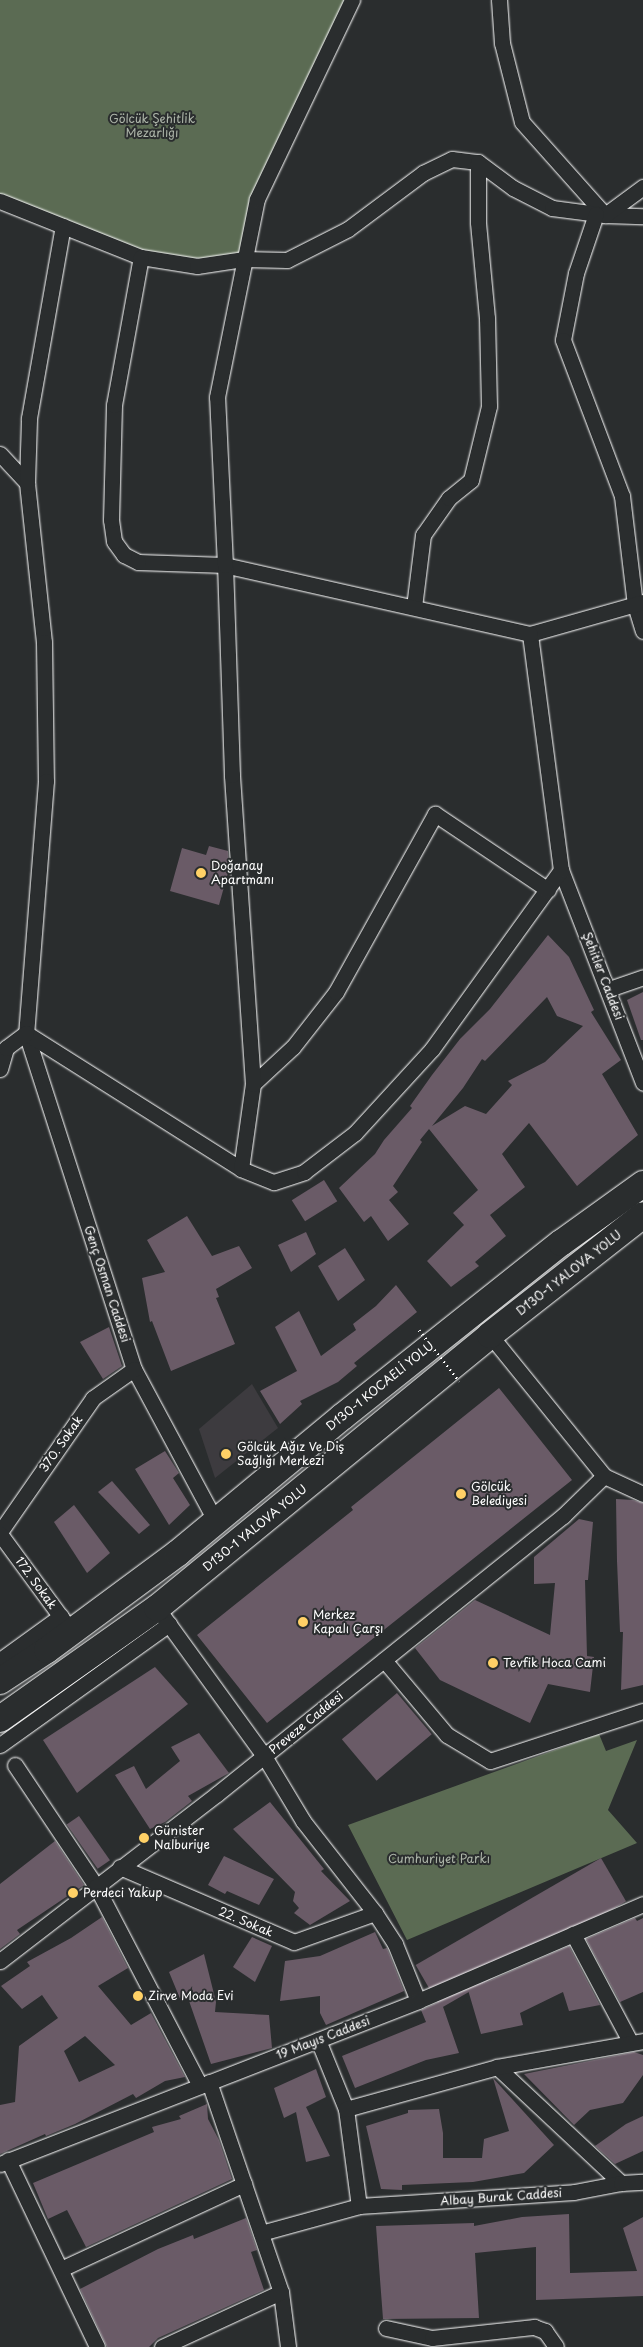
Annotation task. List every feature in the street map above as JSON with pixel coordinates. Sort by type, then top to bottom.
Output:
[{"type":"highway","name":"D130-1 KOCAELİ YOLU","points":[[0,1681],[66,1624],[178,1553],[342,1417],[561,1243],[643,1184]]},
{"type":"highway","name":"D130-1 YALOVA YOLU","points":[[0,1719],[163,1616],[490,1334],[643,1215]]},
{"type":"street","points":[[241,1169],[253,1084],[232,774],[217,397],[257,199],[352,0]]},
{"type":"street","points":[[499,0],[502,43],[522,122],[600,214]]},
{"type":"street","points":[[0,201],[141,257],[197,266],[244,259],[287,260],[348,229],[423,173],[452,159],[478,162],[513,188],[552,208],[600,214],[643,216]]},
{"type":"street","points":[[414,608],[423,535],[449,498],[471,480],[489,406],[487,318],[478,222],[478,162]]},
{"type":"street","points":[[643,187],[600,214],[576,273],[563,340],[622,496],[643,631]]},
{"type":"street","points":[[0,1069],[6,1048],[26,1033],[46,781],[44,642],[27,483],[29,418],[63,226]]},
{"type":"street","points":[[141,257],[114,405],[111,520],[114,541],[124,555],[138,562],[225,565],[530,634],[639,603]]},
{"type":"street","points":[[0,454],[27,483]]},
{"type":"street","name":"Şehitler Caddesi","points":[[530,634],[561,870],[609,989],[643,1083]]},
{"type":"street","points":[[253,1084],[293,1047],[336,992],[435,814],[548,890]]},
{"type":"street","points":[[26,1033],[241,1169],[274,1182],[304,1172],[355,1133],[432,1049],[561,870]]},
{"type":"street","points":[[609,989],[643,977]]},
{"type":"street","name":"Genç Osman Caddesi","points":[[26,1033],[134,1368],[216,1522]]},
{"type":"street","points":[[490,1334],[604,1476],[643,1494]]},
{"type":"street","name":"370. Sokak","points":[[0,1533],[93,1398],[134,1368]]},
{"type":"street","name":"Preveze Caddesi","points":[[0,1961],[264,1756],[384,1660],[563,1516],[604,1476]]},
{"type":"street","name":"172. Sokak","points":[[0,1533],[66,1624]]},
{"type":"street","points":[[0,1745],[163,1616],[264,1756],[303,1821],[375,1913],[395,1944],[418,2001]]},
{"type":"street","points":[[0,1660],[66,1624]]},
{"type":"street","points":[[384,1660],[447,1735],[490,1761],[643,1711]]},
{"type":"street","points":[[15,1765],[96,1886],[205,2084],[244,2184],[281,2292],[288,2347]]},
{"type":"street","name":"22. Sokak","points":[[120,1867],[294,1942],[375,1913]]},
{"type":"street","name":"19 Mayıs Caddesi","points":[[4,2162],[418,2001],[643,1904]]},
{"type":"street","points":[[346,2109],[497,2067],[637,2042],[573,1934]]},
{"type":"street","points":[[318,2040],[346,2109],[359,2206]]},
{"type":"street","points":[[497,2067],[621,2183]]},
{"type":"street","points":[[4,2162],[60,2269],[97,2347]]},
{"type":"street","name":"Albay Burak Caddesi","points":[[261,2233],[359,2206],[574,2192],[621,2183],[643,2182]]},
{"type":"street","points":[[60,2269],[244,2184]]},
{"type":"street","points":[[162,2347],[281,2292]]},
{"type":"street","points":[[386,2328],[432,2342],[534,2327],[545,2331],[556,2347]]},
{"type":"path","points":[[419,1330],[459,1381]]},
{"type":"shaded area","name":"Gölcük Ağız Ve Diş Sağlığı Merkezi","points":[[252,1384],[278,1428],[215,1478],[199,1429]]},
{"type":"green space","name":"Gölcük Şehitlik Mezarlığı","points":[[0,0],[352,0],[286,135],[244,259],[146,258],[0,201]]},
{"type":"green space","name":"Cumhuriyet Parkı","points":[[599,1734],[606,1751],[637,1740],[608,1810],[637,1843],[407,1940],[348,1825]]},
{"type":"building","name":"Doğanay Apartmanı","points":[[209,846],[228,851],[229,869],[219,905],[170,891],[182,848],[206,855]]},
{"type":"building","points":[[548,935],[569,957],[594,1010],[591,1012],[621,1060],[602,1074],[638,1135],[577,1186],[529,1123],[502,1154],[525,1187],[490,1215],[506,1236],[475,1262],[479,1266],[451,1287],[427,1261],[464,1225],[453,1213],[478,1190],[429,1129],[420,1140],[422,1142],[393,1186],[398,1192],[389,1200],[409,1224],[388,1241],[371,1216],[364,1222],[339,1188],[375,1154],[384,1140],[412,1108],[410,1106],[460,1039],[490,1009]],"holes":[[[547,997],[557,1016],[583,1026],[545,1062],[508,1081],[512,1085],[486,1114],[465,1106],[432,1126],[463,1088],[482,1059],[485,1061]]]},
{"type":"building","points":[[643,992],[643,1040],[641,1040],[627,1000]]},
{"type":"building","points":[[324,1180],[337,1201],[305,1221],[292,1200]]},
{"type":"building","points":[[187,1216],[212,1256],[239,1246],[252,1268],[216,1289],[219,1297],[216,1298],[235,1344],[171,1371],[152,1321],[150,1322],[142,1278],[165,1272],[147,1240]]},
{"type":"building","points":[[306,1232],[316,1254],[291,1272],[278,1245]]},
{"type":"building","points":[[345,1248],[365,1280],[338,1301],[318,1266]]},
{"type":"building","points":[[396,1285],[417,1312],[354,1363],[357,1366],[338,1382],[300,1401],[302,1404],[280,1424],[260,1391],[297,1371],[275,1327],[299,1311],[321,1356],[356,1330],[353,1324],[376,1306]]},
{"type":"building","points":[[109,1327],[122,1366],[103,1379],[80,1342]]},
{"type":"building","points":[[499,1388],[572,1480],[267,1723],[197,1635],[353,1510],[351,1507]]},
{"type":"building","points":[[165,1451],[179,1473],[173,1478],[190,1505],[169,1525],[135,1469]]},
{"type":"building","points":[[112,1481],[150,1525],[139,1534],[98,1492]]},
{"type":"building","points":[[616,1499],[633,1500],[643,1503],[643,1685],[621,1690],[623,1632],[620,1632]]},
{"type":"building","points":[[74,1505],[110,1553],[87,1573],[54,1522]]},
{"type":"building","name":"Tevfik Hoca Cami","points":[[579,1519],[593,1522],[588,1580],[585,1580],[587,1656],[594,1657],[590,1692],[548,1684],[530,1723],[440,1680],[415,1648],[475,1600],[550,1635],[555,1583],[534,1584],[534,1557]]},
{"type":"building","points":[[155,1667],[188,1704],[77,1793],[43,1740]]},
{"type":"building","points":[[397,1693],[432,1734],[377,1781],[342,1739]]},
{"type":"building","points":[[199,1733],[229,1773],[188,1796],[192,1801],[165,1822],[150,1829],[115,1775],[134,1766],[146,1789],[180,1761],[171,1747]]},
{"type":"building","points":[[270,1802],[324,1869],[321,1871],[350,1901],[310,1925],[294,1913],[299,1908],[293,1901],[295,1892],[233,1829]]},
{"type":"building","points":[[79,1816],[110,1860],[98,1869],[67,1825]]},
{"type":"building","points":[[55,1841],[84,1885],[17,1930],[20,1934],[0,1949],[0,1884]]},
{"type":"building","points":[[224,1856],[274,1879],[259,1905],[227,1891],[225,1894],[208,1885]]},
{"type":"building","points":[[601,1858],[626,1901],[441,2008],[416,1965]]},
{"type":"building","points":[[102,1917],[128,1968],[98,1986],[131,2025],[151,2013],[185,2077],[165,2081],[136,2098],[133,2094],[75,2124],[46,2136],[45,2134],[0,2154],[0,2105],[15,2102],[19,2046],[58,2018],[42,1995],[22,2009],[1,1986],[30,1966],[27,1962],[71,1938]],"holes":[[[85,2036],[115,2065],[79,2082],[64,2051]]]},
{"type":"building","points":[[635,1918],[637,1921],[643,1918],[643,1992],[620,2002],[586,1939]]},
{"type":"building","points":[[375,1932],[383,1949],[387,1948],[404,1991],[326,2025],[320,2013],[320,1996],[280,2001],[285,1961],[320,1956]]},
{"type":"building","points":[[252,1937],[272,1946],[255,1982],[233,1967]]},
{"type":"building","points":[[569,1946],[600,2005],[569,2011],[563,1992],[520,2013],[523,2025],[481,2034],[468,1990]]},
{"type":"building","points":[[204,1954],[216,2002],[215,2012],[269,2015],[272,2048],[211,2064],[188,1998],[181,2001],[169,1972]]},
{"type":"building","points":[[441,2001],[459,2053],[426,2060],[355,2088],[342,2056],[426,2022],[421,2010]]},
{"type":"building","points":[[634,2052],[643,2055],[643,2075],[623,2103],[590,2110],[574,2125],[524,2074]]},
{"type":"building","points":[[316,2069],[326,2097],[306,2107],[330,2156],[306,2162],[296,2112],[284,2118],[274,2088]]},
{"type":"building","points":[[493,2078],[554,2145],[524,2173],[473,2182],[402,2185],[402,2190],[381,2189],[366,2126],[408,2113],[408,2110],[439,2109],[443,2133],[443,2158],[482,2158],[484,2139],[509,2131]]},
{"type":"building","points":[[207,2104],[208,2119],[219,2140],[232,2179],[86,2247],[67,2210],[48,2219],[33,2183],[154,2132],[152,2127],[181,2119],[179,2116]]},
{"type":"building","points":[[643,2116],[643,2151],[615,2164],[595,2146],[626,2124]]},
{"type":"building","points":[[569,2214],[570,2273],[637,2271],[623,2228],[643,2217],[643,2296],[536,2300],[536,2247],[475,2253],[479,2318],[383,2319],[376,2226],[474,2223],[474,2226],[522,2217]]},
{"type":"building","points":[[246,2218],[257,2250],[251,2252],[264,2290],[158,2338],[149,2347],[107,2347],[80,2289],[158,2249],[193,2235],[194,2239]]},
{"type":"place","name":"Doğanay Apartmanı","points":[[201,873]]},
{"type":"place","name":"Gölcük Ağız Ve Diş Sağlığı Merkezi","points":[[226,1454]]},
{"type":"place","name":"Gölcük Belediyesi","points":[[461,1494]]},
{"type":"place","name":"Merkez Kapalı Çarşı","points":[[303,1622]]},
{"type":"place","name":"Tevfik Hoca Cami","points":[[493,1663]]},
{"type":"place","name":"Günister Nalburiye","points":[[144,1838]]},
{"type":"place","name":"Perdeci Yakup","points":[[73,1893]]},
{"type":"place","name":"Zirve Moda Evi","points":[[138,1996]]}]
